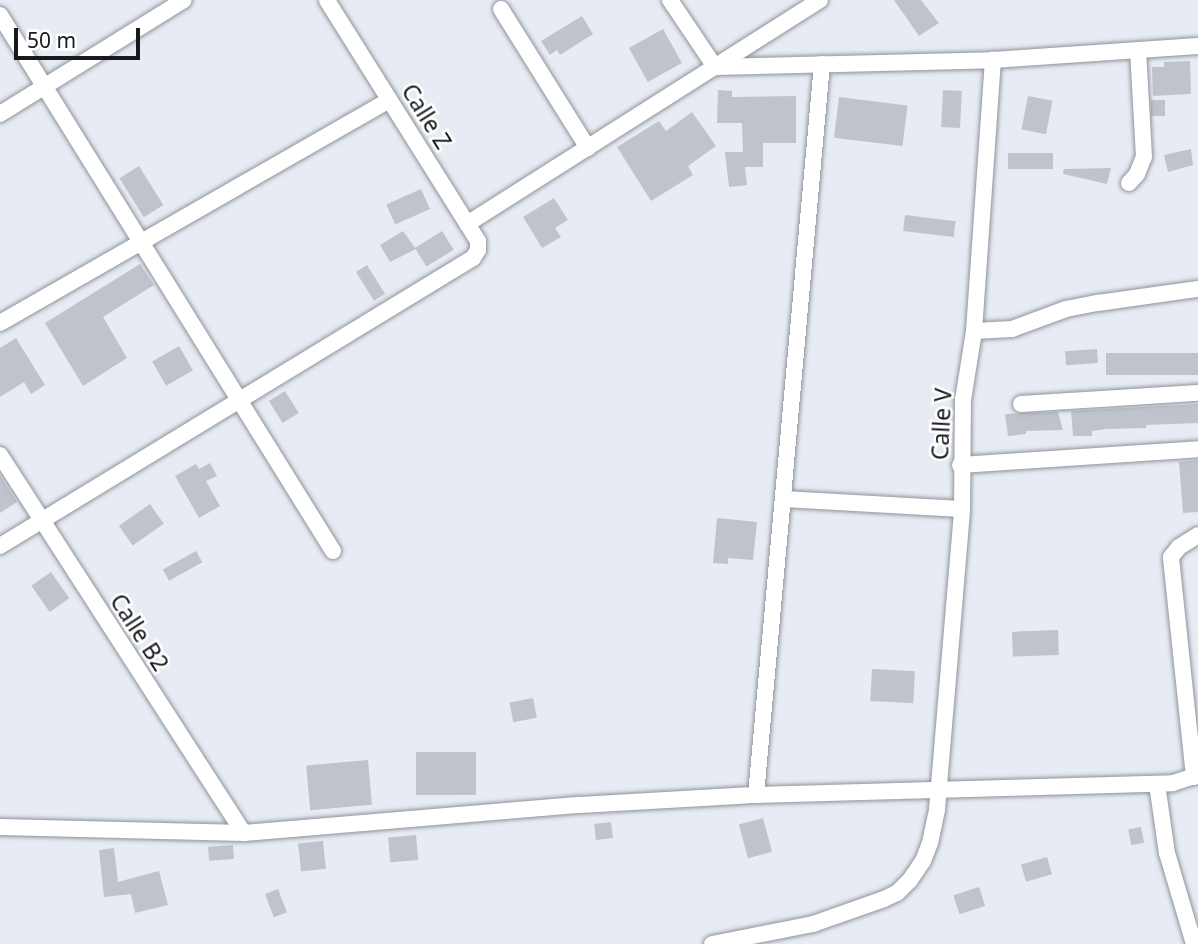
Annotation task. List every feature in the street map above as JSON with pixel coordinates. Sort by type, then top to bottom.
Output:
[{"type":"street","points":[[0,114],[184,0]]},
{"type":"street","name":"Calle Z","points":[[240,402],[472,258],[478,250],[478,241],[327,0]]},
{"type":"street","points":[[670,0],[715,67]]},
{"type":"street","points":[[467,223],[820,0]]},
{"type":"street","points":[[501,9],[588,148]]},
{"type":"street","points":[[0,15],[333,551]]},
{"type":"street","points":[[715,67],[993,60],[1198,46]]},
{"type":"street","points":[[1129,183],[1137,174],[1144,157],[1138,50]]},
{"type":"street","name":"Calle V","points":[[712,944],[854,912],[897,893],[923,862],[935,825],[962,509],[960,465],[963,400],[974,331],[993,60]]},
{"type":"street","points":[[756,795],[822,64]]},
{"type":"street","points":[[0,323],[390,100]]},
{"type":"street","points":[[974,331],[1012,329],[1066,309],[1198,289]]},
{"type":"street","points":[[1021,404],[1198,393]]},
{"type":"street","points":[[0,546],[41,518],[240,402]]},
{"type":"street","points":[[960,465],[1198,449]]},
{"type":"street","name":"Calle B2","points":[[0,455],[244,832]]},
{"type":"street","points":[[783,499],[962,509]]},
{"type":"street","points":[[0,827],[244,832],[580,805],[756,795],[938,792],[1172,783],[1196,776],[1171,557],[1179,547],[1198,535]]},
{"type":"street","points":[[1157,784],[1167,853],[1194,944]]},
{"type":"building","points":[[894,0],[921,0],[939,23],[919,36]]},
{"type":"building","points":[[582,16],[593,34],[560,55],[557,50],[550,55],[541,41]]},
{"type":"building","points":[[663,29],[682,63],[648,82],[629,48]]},
{"type":"building","points":[[1190,61],[1191,94],[1153,96],[1152,67],[1164,67],[1164,62]]},
{"type":"building","points":[[718,90],[732,91],[732,97],[796,96],[796,143],[763,143],[763,167],[745,167],[747,185],[729,187],[725,152],[743,152],[742,123],[717,123]]},
{"type":"building","points":[[943,90],[962,91],[960,128],[941,127]]},
{"type":"building","points":[[1028,96],[1053,101],[1046,134],[1022,129]]},
{"type":"building","points":[[839,97],[907,105],[902,146],[834,138]]},
{"type":"building","points":[[1151,100],[1165,100],[1165,116],[1151,116]]},
{"type":"building","points":[[692,112],[716,146],[688,166],[693,175],[651,201],[617,147],[659,121],[666,131]]},
{"type":"building","points":[[1191,149],[1193,165],[1168,172],[1164,155]]},
{"type":"building","points":[[1008,153],[1053,153],[1053,169],[1008,169]]},
{"type":"building","points":[[139,166],[163,205],[144,217],[119,178]]},
{"type":"building","points":[[1111,168],[1107,184],[1063,174],[1064,169]]},
{"type":"building","points":[[421,189],[430,209],[395,225],[386,204]]},
{"type":"building","points":[[554,198],[568,220],[555,228],[561,237],[542,248],[523,217]]},
{"type":"building","points":[[905,215],[956,221],[954,237],[903,231]]},
{"type":"building","points":[[403,231],[416,249],[390,262],[380,245]]},
{"type":"building","points":[[442,231],[454,250],[427,267],[415,248]]},
{"type":"building","points":[[140,264],[154,285],[103,317],[127,358],[83,386],[45,323]]},
{"type":"building","points":[[367,265],[385,294],[374,301],[356,272]]},
{"type":"building","points":[[16,338],[45,385],[31,394],[24,382],[0,397],[0,348]]},
{"type":"building","points":[[179,346],[193,370],[166,386],[152,362]]},
{"type":"building","points":[[1097,349],[1098,363],[1066,365],[1065,351]]},
{"type":"building","points":[[1106,353],[1198,353],[1198,375],[1106,375]]},
{"type":"building","points":[[285,391],[299,413],[283,423],[269,401]]},
{"type":"building","points":[[1198,404],[1198,423],[1107,429],[1092,431],[1092,436],[1073,436],[1071,411]]},
{"type":"building","points":[[1058,412],[1063,430],[1026,431],[1026,434],[1008,436],[1005,414]]},
{"type":"building","points":[[1198,460],[1198,512],[1183,513],[1179,462]]},
{"type":"building","points":[[210,463],[217,476],[206,481],[220,506],[199,518],[175,476],[196,464],[199,469]]},
{"type":"building","points":[[0,475],[17,502],[0,513]]},
{"type":"building","points":[[150,504],[164,524],[133,545],[119,526]]},
{"type":"building","points":[[717,518],[757,522],[753,560],[728,558],[728,564],[713,563]]},
{"type":"building","points":[[196,551],[202,562],[169,581],[163,569]]},
{"type":"building","points":[[51,572],[69,598],[50,612],[31,586]]},
{"type":"building","points":[[1058,630],[1059,655],[1013,657],[1012,632]]},
{"type":"building","points":[[872,669],[915,671],[913,703],[870,701]]},
{"type":"building","points":[[533,698],[537,718],[513,722],[509,703]]},
{"type":"building","points":[[416,752],[476,752],[476,795],[416,795]]},
{"type":"building","points":[[368,760],[372,805],[310,810],[306,765]]},
{"type":"building","points":[[763,818],[772,852],[748,858],[739,824]]},
{"type":"building","points":[[611,822],[613,838],[596,840],[594,824]]},
{"type":"building","points":[[1141,827],[1144,843],[1131,845],[1128,829]]},
{"type":"building","points":[[416,835],[418,860],[390,862],[388,837]]},
{"type":"building","points":[[323,841],[326,869],[301,871],[298,844]]},
{"type":"building","points":[[233,845],[234,859],[209,861],[208,847]]},
{"type":"building","points":[[114,848],[118,882],[159,871],[168,905],[135,913],[131,894],[104,897],[99,850]]},
{"type":"building","points":[[1047,857],[1052,874],[1026,882],[1021,864]]},
{"type":"building","points":[[979,887],[985,906],[960,914],[953,895]]},
{"type":"building","points":[[278,889],[287,912],[274,917],[265,894]]}]
